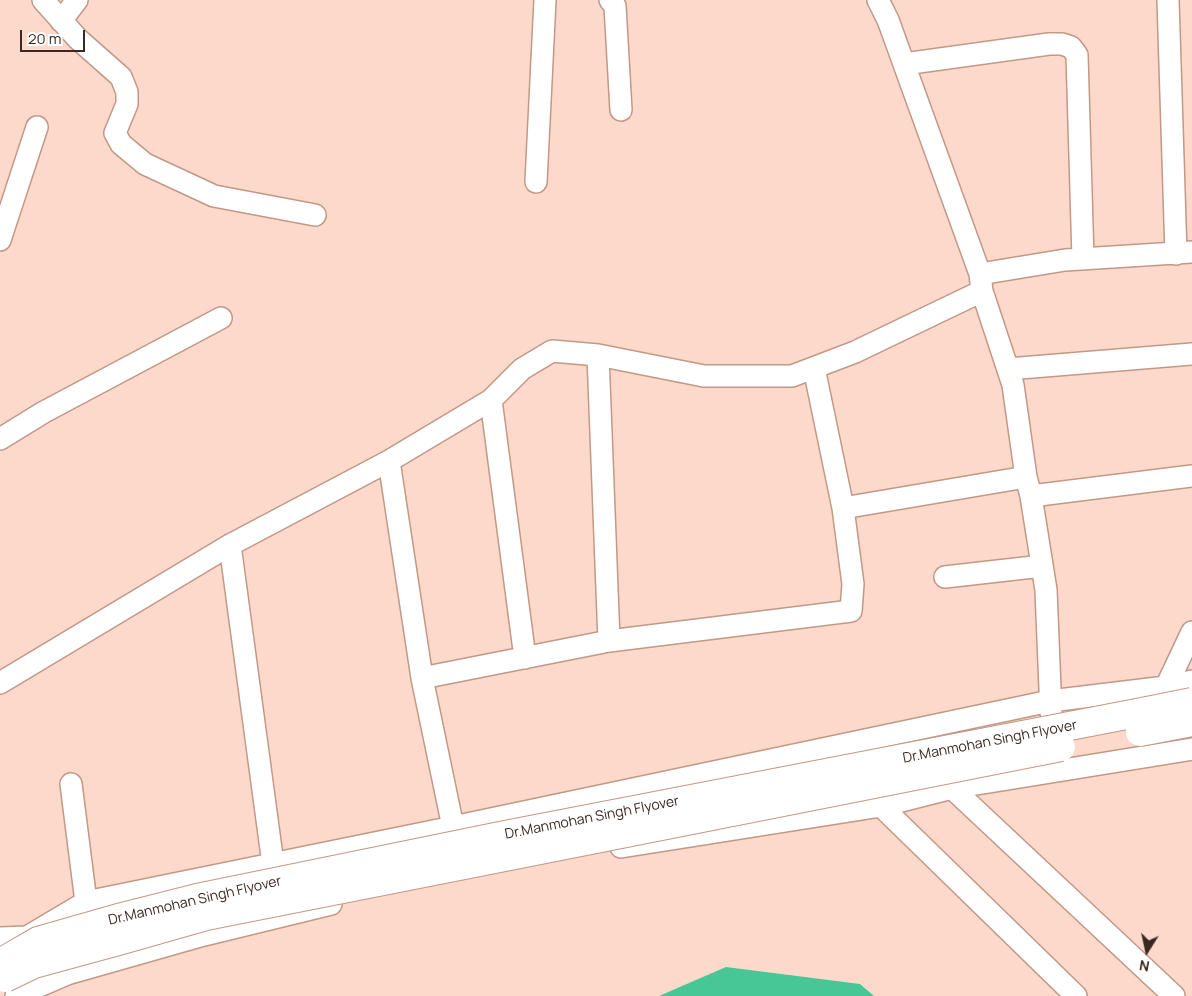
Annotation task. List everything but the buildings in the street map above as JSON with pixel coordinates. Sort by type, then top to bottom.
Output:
[{"type":"highway","name":"Dr.Manmohan Singh Flyover","points":[[0,963],[38,941],[197,898],[505,835],[1192,702]]},
{"type":"highway","name":"Dr.Manmohan Singh Flyover","points":[[0,981],[34,964],[206,916],[1192,722]]},
{"type":"street","points":[[43,0],[78,40],[121,77],[127,92],[126,104],[115,133],[120,144],[145,164],[214,196],[315,215]]},
{"type":"street","points":[[61,21],[77,0]]},
{"type":"street","points":[[536,182],[545,0]]},
{"type":"street","points":[[610,0],[615,6],[622,110]]},
{"type":"street","points":[[878,0],[888,20],[981,282],[1013,385],[1046,590],[1050,701],[1056,771]]},
{"type":"street","points":[[0,683],[230,545],[389,461],[490,400],[522,369],[552,351],[598,355],[704,376],[792,376],[856,352],[981,282],[1065,260],[1184,253],[1168,0]]},
{"type":"street","points":[[904,64],[1049,44],[1062,44],[1071,47],[1077,55],[1083,259]]},
{"type":"street","points":[[0,240],[37,127]]},
{"type":"street","points":[[0,439],[44,412],[221,318]]},
{"type":"street","points":[[1008,369],[1192,354]]},
{"type":"street","points":[[598,355],[609,641]]},
{"type":"street","points":[[422,678],[609,641],[851,611],[853,584],[843,508],[814,368]]},
{"type":"street","points":[[490,400],[525,658]]},
{"type":"street","points":[[389,461],[422,678],[453,827]]},
{"type":"street","points":[[843,508],[1028,487],[1192,476]]},
{"type":"street","points":[[230,545],[273,864]]},
{"type":"street","points":[[945,577],[1042,566]]},
{"type":"street","points":[[1166,687],[1192,632]]},
{"type":"street","points":[[0,950],[86,902],[1050,701],[1166,687],[1192,681]]},
{"type":"street","points":[[16,996],[67,974],[204,935],[338,902],[504,868],[628,846],[881,806],[952,788],[1192,749]]},
{"type":"street","points":[[71,784],[86,902]]},
{"type":"street","points":[[952,788],[1174,996]]},
{"type":"street","points":[[881,806],[1076,996]]},
{"type":"street","points":[[0,938],[27,936]]},
{"type":"shaded area","points":[[726,967],[860,984],[874,996],[659,996]]}]
